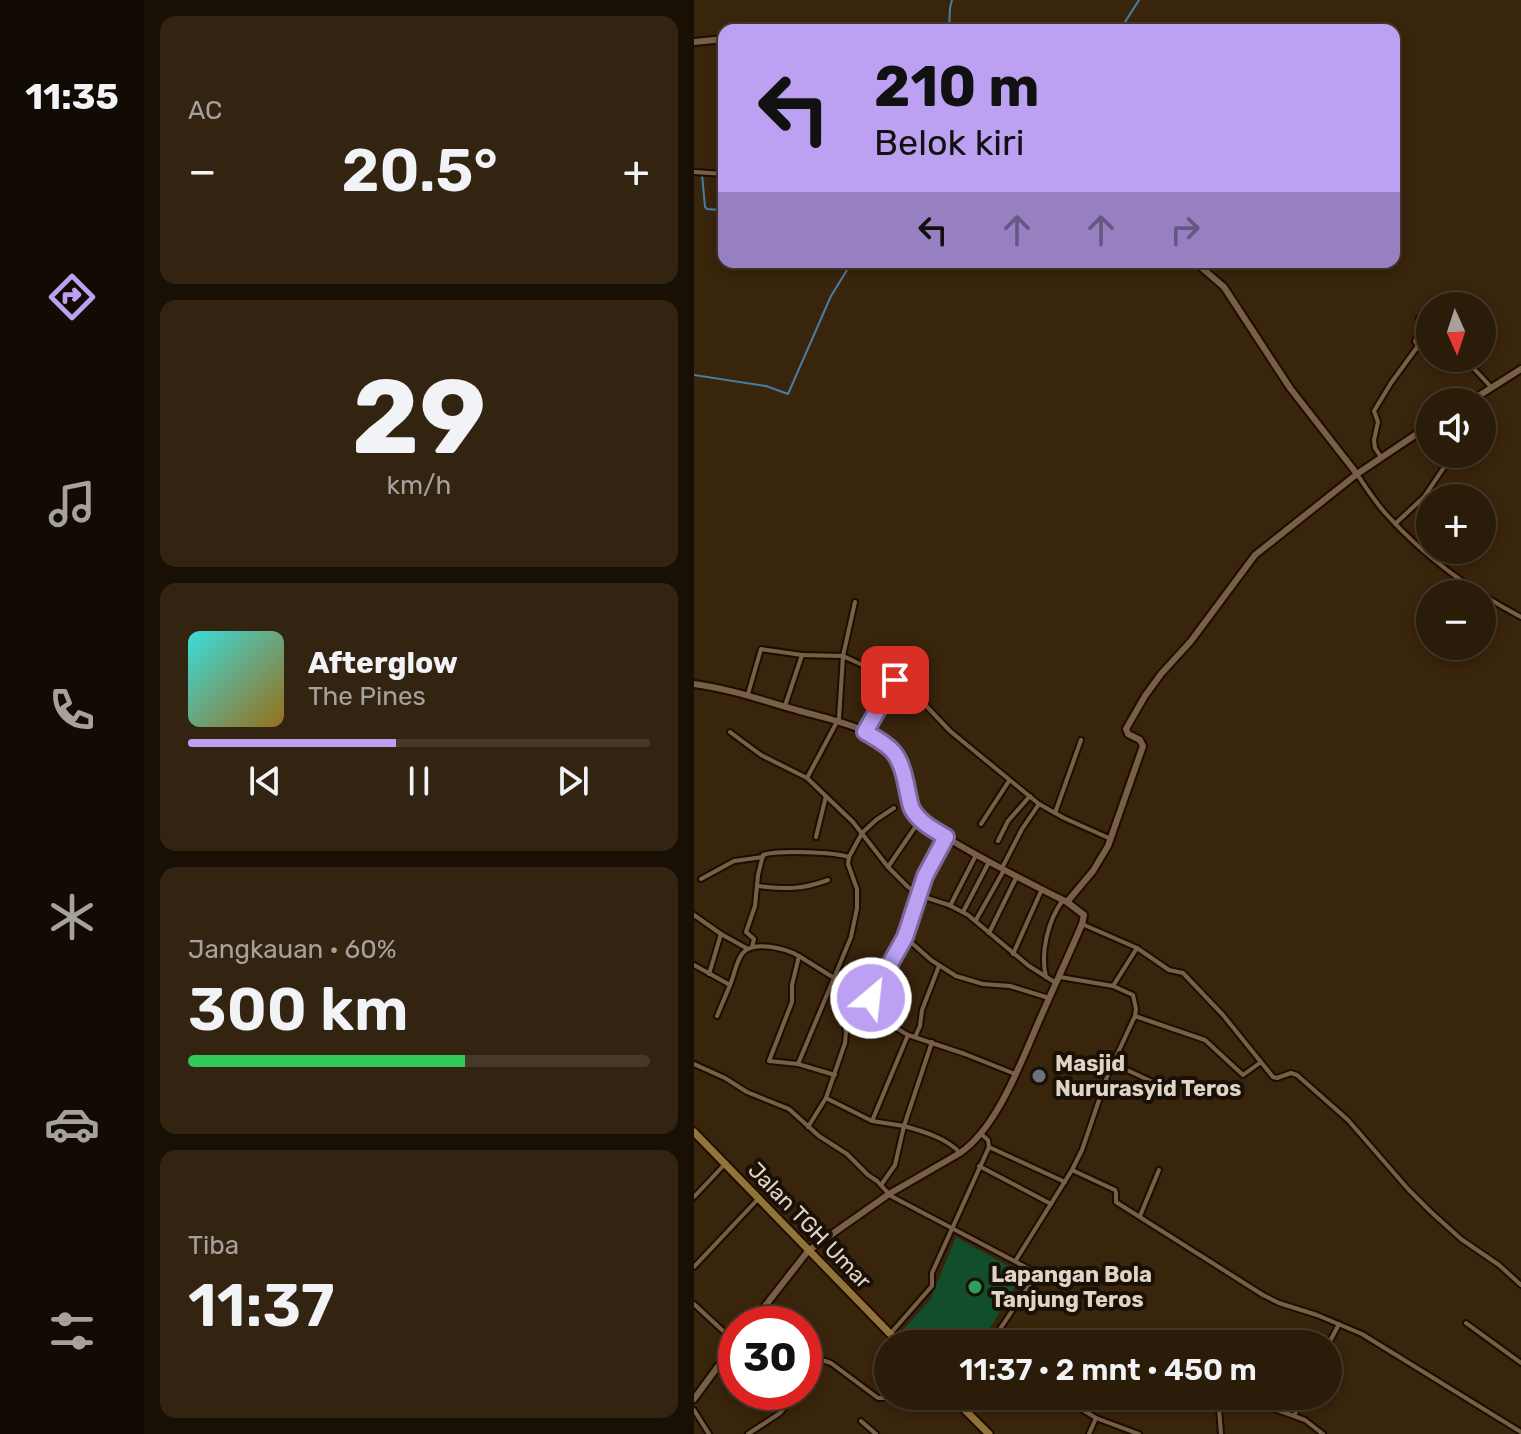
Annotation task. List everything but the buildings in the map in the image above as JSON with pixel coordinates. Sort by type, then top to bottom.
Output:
[{"type":"main road","name":"Jalan TGH Umar","points":[[694,1133],[886,1330]]},
{"type":"main road","points":[[966,1410],[989,1434]]},
{"type":"street","points":[[694,42],[718,40]]},
{"type":"street","points":[[694,172],[718,174]]},
{"type":"street","points":[[1202,268],[1224,287],[1290,388],[1395,524],[1463,581],[1521,617]]},
{"type":"street","points":[[1381,457],[1375,448],[1378,424],[1374,411],[1416,349]]},
{"type":"street","points":[[1477,372],[1492,388],[1521,369]]},
{"type":"street","points":[[1046,978],[1044,960],[1054,913],[1093,871],[1111,839],[1143,746],[1126,729],[1145,696],[1191,641],[1255,555],[1357,474],[1416,434]]},
{"type":"street","points":[[1395,524],[1424,497],[1444,468]]},
{"type":"street","points":[[807,778],[838,721],[843,656],[855,602]]},
{"type":"street","points":[[748,694],[761,649],[802,655],[843,656],[895,680],[914,693],[950,731],[1039,804],[1111,839]]},
{"type":"street","points":[[785,706],[802,655]]},
{"type":"street","points":[[865,732],[895,680]]},
{"type":"street","points":[[694,684],[748,694],[865,732],[896,753],[912,808],[920,820],[976,855],[1065,901],[1084,915],[1015,1074],[981,1134],[970,1147],[889,1194],[808,1251],[765,1306]]},
{"type":"street","points":[[730,732],[761,755],[807,778],[862,833],[898,879],[918,895],[963,912],[1046,978],[1113,986],[1133,995],[1135,1016],[1113,1063],[1082,1150],[1016,1260]]},
{"type":"street","points":[[1055,813],[1081,740]]},
{"type":"street","points":[[981,824],[1009,781]]},
{"type":"street","points":[[816,837],[826,796]]},
{"type":"street","points":[[998,841],[1008,821],[1030,796]]},
{"type":"street","points":[[976,921],[1039,804]]},
{"type":"street","points":[[798,1064],[851,937],[857,889],[847,862],[862,833],[894,808]]},
{"type":"street","points":[[888,867],[920,820]]},
{"type":"street","points":[[946,837],[925,876],[905,937],[866,1010],[908,1035],[1015,1074]]},
{"type":"street","points":[[701,879],[734,861],[770,853],[829,852],[849,857]]},
{"type":"street","points":[[950,906],[976,855]]},
{"type":"street","points":[[750,949],[754,939],[746,932],[755,906],[763,857]]},
{"type":"street","points":[[963,912],[989,862]]},
{"type":"street","points":[[989,933],[1017,876]]},
{"type":"street","points":[[757,886],[804,888],[828,880]]},
{"type":"street","points":[[1013,954],[1042,889]]},
{"type":"street","points":[[694,915],[750,949]]},
{"type":"street","points":[[1082,924],[1137,948],[1169,970],[1183,973],[1223,1015],[1275,1078],[1288,1073],[1297,1075],[1348,1120],[1431,1212],[1521,1285]]},
{"type":"street","points":[[708,974],[721,934]]},
{"type":"street","points":[[905,937],[956,976],[976,983],[1010,986],[1049,998]]},
{"type":"street","points":[[717,1016],[742,953],[750,949],[775,947],[789,951],[848,988],[871,998]]},
{"type":"street","points":[[1113,986],[1137,948]]},
{"type":"street","points":[[799,956],[792,985],[792,1002],[769,1061],[798,1064],[835,1075]]},
{"type":"street","points":[[694,965],[730,985]]},
{"type":"street","points":[[915,1037],[939,966]]},
{"type":"street","points":[[808,1127],[826,1098],[845,1043],[844,1013],[848,988]]},
{"type":"street","points":[[1135,1016],[1208,1042],[1243,1075],[1261,1062]]},
{"type":"street","points":[[872,1121],[908,1035]]},
{"type":"street","points":[[881,1185],[896,1162],[904,1126],[932,1042]]},
{"type":"street","points":[[1113,1063],[1155,1083]]},
{"type":"street","points":[[694,1064],[747,1092],[783,1106],[847,1154],[889,1194],[1033,1271],[1035,1276],[999,1330]]},
{"type":"street","points":[[826,1098],[872,1121],[904,1126],[942,1141],[960,1153]]},
{"type":"street","points":[[894,1330],[931,1289],[932,1273],[989,1147],[988,1140],[981,1134]]},
{"type":"street","points":[[989,1147],[1065,1182]]},
{"type":"street","points":[[694,1197],[725,1164]]},
{"type":"street","points":[[979,1166],[1051,1204]]},
{"type":"street","points":[[1072,1170],[1115,1190],[1116,1202],[1272,1300],[1362,1334],[1521,1432]]},
{"type":"street","points":[[1140,1216],[1159,1170]]},
{"type":"street","points":[[694,1267],[758,1198]]},
{"type":"street","points":[[694,1304],[718,1326]]},
{"type":"street","points":[[1466,1323],[1521,1363]]},
{"type":"street","points":[[1336,1330],[1339,1324]]},
{"type":"street","points":[[822,1360],[831,1363],[874,1395]]},
{"type":"street","points":[[694,1399],[718,1366]]},
{"type":"street","points":[[694,1410],[709,1434]]},
{"type":"street","points":[[748,1434],[783,1410]]},
{"type":"street","points":[[1083,1410],[1139,1434]]},
{"type":"street","points":[[1219,1410],[1221,1434]]},
{"type":"street","points":[[1281,1410],[1313,1425],[1323,1434]]},
{"type":"street","points":[[1294,1416],[1297,1410]]},
{"type":"street","points":[[1089,1434],[1096,1418]]},
{"type":"street","points":[[861,1421],[876,1434]]},
{"type":"green space","name":"Lapangan Bola Tanjung Teros","points":[[956,1237],[1023,1274],[989,1330],[903,1330],[930,1300]]},
{"type":"waterway","points":[[949,24],[952,0]]},
{"type":"waterway","points":[[1124,24],[1139,0]]},
{"type":"waterway","points":[[702,174],[705,207],[718,210]]},
{"type":"waterway","points":[[694,375],[766,386],[788,394],[831,296],[848,268]]},
{"type":"place","name":"Masjid Nururasyid Teros","points":[[1039,1076]]},
{"type":"place","name":"Lapangan Bola Tanjung Teros","points":[[975,1287]]},
{"type":"route","points":[[871,998],[905,937],[925,876],[946,837],[920,820],[912,808],[896,753],[865,732],[895,680]]}]
